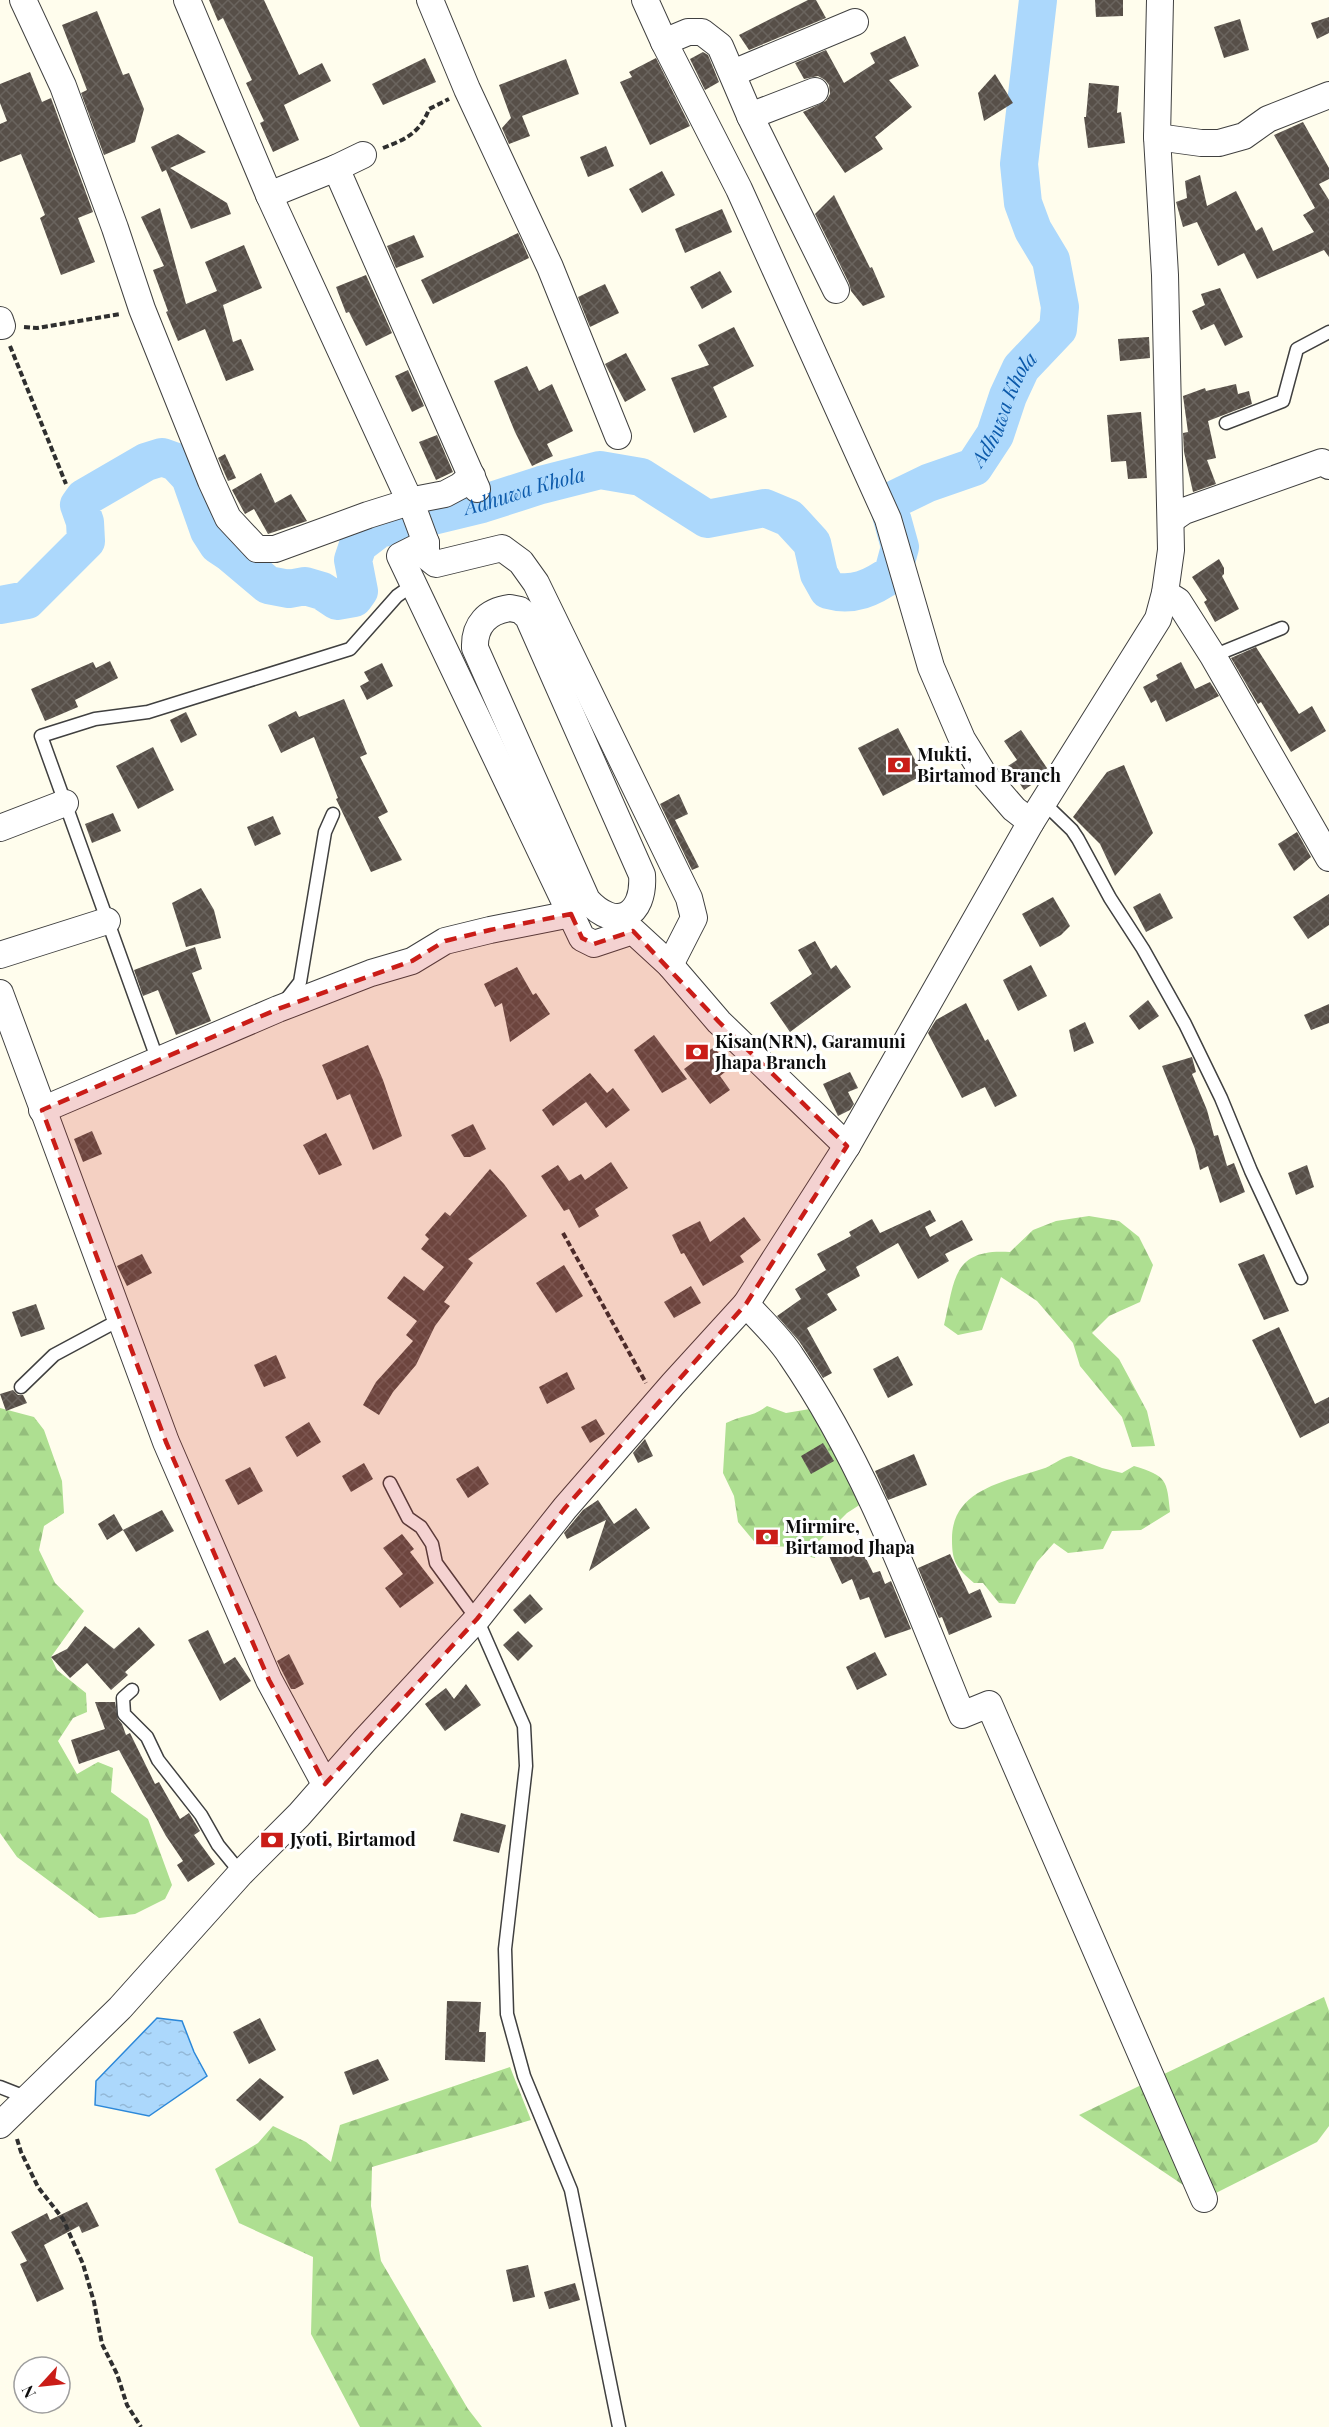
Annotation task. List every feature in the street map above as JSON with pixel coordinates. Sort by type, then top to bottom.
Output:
[{"type":"street","points":[[23,0],[63,86],[142,309],[176,397],[228,518],[257,549],[274,549],[294,543],[474,483],[336,168]]},
{"type":"street","points":[[187,0],[269,195],[412,505],[424,539],[426,556],[436,564],[502,548],[521,562],[536,583],[689,898],[694,918],[670,966]]},
{"type":"street","points":[[430,0],[467,89],[550,267],[618,436]]},
{"type":"street","points":[[645,0],[739,189],[888,519],[931,667],[962,739],[982,773],[1014,809],[1037,812]]},
{"type":"street","points":[[13,2113],[120,2008],[241,1873],[299,1815],[477,1618],[565,1508],[746,1304],[847,1146],[1037,812],[1158,619],[1165,593],[1171,550],[1165,275],[1157,137],[1160,0]]},
{"type":"street","points":[[733,73],[855,22]]},
{"type":"street","points":[[664,42],[688,32],[702,32],[720,46],[750,116],[836,290]]},
{"type":"street","points":[[750,116],[815,91]]},
{"type":"street","points":[[1157,137],[1219,143],[1244,135],[1268,119],[1329,95]]},
{"type":"street","points":[[269,195],[363,155]]},
{"type":"street","points":[[1171,520],[1184,511],[1322,462],[1329,466]]},
{"type":"street","points":[[424,539],[400,556],[582,938],[594,944],[633,931],[670,966],[719,1022],[847,1146]]},
{"type":"street","points":[[1165,593],[1178,601],[1213,656],[1329,858]]},
{"type":"street","points":[[510,608],[520,610],[528,617],[642,875],[642,894],[636,908],[631,913],[615,918],[605,915],[587,900],[475,648],[477,629],[489,614],[498,609],[510,608]]},
{"type":"street","points":[[0,828],[65,803]]},
{"type":"street","points":[[42,1110],[278,1009],[412,961],[445,941],[571,914]]},
{"type":"street","points":[[0,955],[107,921]]},
{"type":"street","points":[[0,993],[166,1442],[270,1680],[326,1784]]},
{"type":"street","points":[[746,1304],[790,1354],[865,1486],[902,1567],[962,1715],[989,1704],[1204,2199]]},
{"type":"lane","points":[[1226,423],[1283,401],[1297,349],[1329,332]]},
{"type":"lane","points":[[158,1061],[41,736],[95,719],[148,712],[350,649],[397,596],[414,584]]},
{"type":"lane","points":[[1213,656],[1282,628]]},
{"type":"lane","points":[[1037,812],[1072,830],[1110,898],[1143,949],[1185,1024],[1221,1098],[1251,1171],[1301,1278]]},
{"type":"lane","points":[[278,1009],[300,982],[325,832],[333,814]]},
{"type":"lane","points":[[21,1387],[54,1355],[121,1318]]},
{"type":"lane","points":[[390,1483],[408,1518],[421,1527],[432,1544],[436,1563],[477,1618],[524,1726],[526,1766],[505,1949],[507,2014],[524,2076],[571,2190],[619,2427]]},
{"type":"lane","points":[[132,1690],[123,1698],[124,1714],[147,1737],[158,1760],[201,1815],[218,1845],[241,1873]]},
{"type":"lane","points":[[0,2087],[13,2113]]},
{"type":"path","points":[[363,155],[408,138],[425,120],[429,108],[467,89]]},
{"type":"path","points":[[66,484],[1,323],[37,328],[142,309]]},
{"type":"path","points":[[563,1233],[657,1402]]},
{"type":"path","points":[[13,2113],[21,2152],[38,2187],[63,2219],[83,2264],[94,2302],[102,2344],[117,2374],[127,2405],[141,2427]]},
{"type":"highlighted area","points":[[571,914],[582,938],[594,944],[633,931],[719,1022],[847,1146],[746,1304],[565,1508],[477,1619],[325,1784],[269,1680],[166,1442],[42,1110],[278,1009],[412,961],[445,941]]},
{"type":"green space","points":[[1089,1216],[1119,1221],[1139,1237],[1153,1265],[1140,1302],[1109,1316],[1092,1333],[1119,1359],[1147,1411],[1155,1446],[1132,1447],[1122,1417],[1080,1366],[1073,1343],[1037,1301],[1001,1277],[982,1330],[958,1335],[944,1325],[954,1281],[959,1270],[967,1261],[977,1255],[991,1252],[1010,1252],[1033,1230],[1056,1221]]},
{"type":"green space","points":[[767,1406],[786,1413],[810,1409],[823,1422],[861,1504],[847,1513],[816,1544],[815,1558],[802,1555],[799,1547],[758,1546],[738,1522],[734,1496],[723,1473],[726,1423]]},
{"type":"green space","points":[[0,1408],[34,1417],[44,1430],[62,1481],[64,1513],[44,1526],[39,1550],[55,1583],[84,1611],[51,1657],[57,1670],[86,1693],[87,1712],[73,1718],[58,1741],[77,1774],[98,1762],[113,1768],[111,1792],[148,1819],[172,1885],[165,1899],[135,1914],[99,1918],[17,1857],[0,1833]]},
{"type":"green space","points":[[1071,1456],[1122,1473],[1134,1466],[1153,1473],[1166,1486],[1170,1512],[1141,1530],[1112,1531],[1103,1549],[1068,1553],[1054,1543],[1037,1562],[1015,1604],[999,1603],[983,1583],[974,1583],[954,1560],[952,1540],[954,1523],[960,1510],[970,1499],[996,1484],[1046,1468]]},
{"type":"green space","points":[[1324,1997],[1329,2011],[1329,2126],[1317,2142],[1204,2199],[1079,2115]]},
{"type":"green space","points":[[510,2067],[531,2120],[372,2167],[371,2206],[381,2261],[468,2409],[482,2427],[360,2427],[311,2334],[313,2257],[239,2223],[215,2169],[258,2143],[273,2126],[306,2142],[331,2162],[340,2125]]},
{"type":"water","points":[[157,2018],[182,2021],[194,2052],[207,2076],[149,2116],[95,2105],[96,2081]]},
{"type":"building","points":[[209,0],[264,0],[299,75],[322,63],[331,81],[284,105],[299,140],[273,152],[260,123],[264,121],[246,83],[252,80],[223,18],[218,21]]},
{"type":"building","points":[[808,0],[816,0],[826,18],[749,50],[739,35]]},
{"type":"building","points":[[1095,0],[1123,0],[1123,16],[1096,17]]},
{"type":"building","points":[[97,11],[123,75],[129,73],[144,109],[135,142],[104,155],[81,93],[87,90],[62,25]]},
{"type":"building","points":[[1329,17],[1329,33],[1317,39],[1311,23]]},
{"type":"building","points":[[1240,19],[1249,50],[1224,58],[1214,27]]},
{"type":"building","points":[[905,36],[919,66],[889,80],[912,107],[875,137],[883,149],[845,173],[803,112],[826,101],[830,94],[829,85],[818,76],[804,79],[795,63],[826,50],[844,83],[875,63],[870,53]]},
{"type":"building","points":[[703,52],[708,55],[719,82],[705,90],[690,59]]},
{"type":"building","points":[[425,58],[436,82],[383,105],[372,84]]},
{"type":"building","points":[[656,58],[690,126],[650,145],[620,82],[632,77],[629,72]]},
{"type":"building","points":[[566,59],[579,94],[522,116],[530,136],[509,144],[502,128],[511,118],[499,85]]},
{"type":"building","points":[[30,72],[42,102],[51,98],[93,212],[78,218],[95,262],[61,275],[40,218],[45,215],[21,154],[0,162],[0,124],[7,121],[0,103],[0,84]]},
{"type":"building","points":[[995,74],[1013,103],[984,121],[978,93]]},
{"type":"building","points":[[1089,83],[1119,86],[1117,113],[1121,112],[1125,143],[1088,148],[1084,117],[1086,117]]},
{"type":"building","points":[[1303,122],[1329,168],[1329,179],[1319,184],[1329,200],[1329,257],[1324,250],[1257,279],[1244,253],[1218,266],[1197,222],[1183,227],[1176,202],[1187,198],[1185,181],[1200,175],[1207,206],[1236,191],[1256,231],[1262,227],[1273,251],[1314,232],[1303,215],[1315,208],[1274,135]]},
{"type":"building","points":[[178,134],[206,152],[170,168],[227,203],[231,214],[191,229],[166,170],[162,172],[151,147]]},
{"type":"building","points":[[606,146],[614,166],[588,177],[580,157]]},
{"type":"building","points":[[662,171],[675,195],[642,213],[629,189]]},
{"type":"building","points":[[834,195],[885,297],[863,306],[851,291],[815,214]]},
{"type":"building","points":[[160,208],[186,304],[217,291],[205,262],[244,245],[262,288],[223,305],[233,342],[241,339],[254,370],[226,381],[205,329],[178,341],[153,270],[164,266],[141,217]]},
{"type":"building","points":[[722,209],[732,232],[685,253],[675,229]]},
{"type":"building","points":[[518,233],[529,258],[433,304],[421,280]]},
{"type":"building","points":[[414,235],[424,257],[396,268],[387,246]]},
{"type":"building","points":[[720,271],[732,292],[702,309],[690,287]]},
{"type":"building","points":[[366,275],[392,333],[366,346],[349,312],[346,313],[336,287]]},
{"type":"building","points":[[605,284],[619,313],[590,327],[578,297]]},
{"type":"building","points":[[1220,288],[1243,337],[1225,346],[1214,324],[1201,330],[1192,311],[1205,305],[1201,294]]},
{"type":"building","points":[[734,327],[754,366],[713,387],[727,417],[694,433],[671,378],[709,365],[698,345]]},
{"type":"building","points":[[1149,337],[1150,358],[1120,361],[1118,339]]},
{"type":"building","points":[[626,353],[646,390],[625,402],[605,364]]},
{"type":"building","points":[[527,366],[539,391],[552,384],[573,431],[547,444],[553,456],[532,466],[494,381]]},
{"type":"building","points":[[408,370],[424,406],[412,412],[395,376]]},
{"type":"building","points":[[1236,384],[1238,394],[1249,391],[1252,404],[1208,421],[1216,458],[1207,460],[1216,484],[1193,492],[1184,452],[1183,433],[1188,432],[1183,396],[1205,388],[1206,391]]},
{"type":"building","points":[[1141,412],[1147,478],[1128,479],[1126,461],[1111,462],[1107,415]]},
{"type":"building","points":[[437,435],[453,472],[436,480],[419,442]]},
{"type":"building","points":[[225,454],[236,478],[228,481],[218,458]]},
{"type":"building","points":[[261,473],[275,503],[291,494],[307,521],[268,534],[254,509],[245,514],[232,490]]},
{"type":"building","points":[[1219,559],[1224,568],[1222,576],[1239,609],[1215,622],[1204,602],[1207,600],[1192,577]]},
{"type":"building","points":[[1256,647],[1299,714],[1312,706],[1326,731],[1291,752],[1261,702],[1258,704],[1231,658]]},
{"type":"building","points":[[110,661],[118,678],[75,700],[78,707],[45,721],[31,689],[93,662],[96,668]]},
{"type":"building","points":[[1181,662],[1195,689],[1210,682],[1219,696],[1166,722],[1156,700],[1151,703],[1143,687],[1158,679],[1156,675]]},
{"type":"building","points":[[382,663],[393,686],[367,700],[360,686],[369,681],[364,672]]},
{"type":"building","points":[[344,699],[367,754],[360,757],[388,812],[378,817],[402,860],[371,872],[336,799],[338,798],[314,737],[281,753],[268,725],[296,711],[299,717]]},
{"type":"building","points":[[186,712],[197,735],[181,743],[170,720]]},
{"type":"building","points":[[898,728],[923,775],[883,796],[858,748]]},
{"type":"building","points":[[1021,730],[1047,768],[1040,779],[1024,790],[1008,766],[1017,760],[1004,741]]},
{"type":"building","points":[[153,747],[174,790],[138,809],[116,766]]},
{"type":"building","points":[[1124,765],[1153,833],[1115,876],[1100,844],[1073,817],[1107,772]]},
{"type":"building","points":[[679,794],[688,814],[675,820],[699,867],[692,870],[660,804]]},
{"type":"building","points":[[113,813],[121,831],[92,843],[85,824]]},
{"type":"building","points":[[273,816],[281,834],[255,846],[247,827]]},
{"type":"building","points":[[1297,832],[1311,857],[1294,871],[1278,844]]},
{"type":"building","points":[[201,888],[214,910],[221,938],[186,947],[172,903]]},
{"type":"building","points":[[1160,893],[1173,918],[1146,932],[1133,907]]},
{"type":"building","points":[[1329,894],[1329,925],[1308,939],[1293,917]]},
{"type":"building","points":[[1053,897],[1070,926],[1061,935],[1040,947],[1022,914]]},
{"type":"building","points":[[815,941],[831,969],[836,965],[851,987],[790,1032],[770,1003],[812,974],[798,950]]},
{"type":"building","points":[[195,947],[202,969],[192,973],[211,1021],[176,1035],[158,990],[143,996],[134,970]]},
{"type":"building","points":[[1031,965],[1047,996],[1018,1011],[1003,980]]},
{"type":"building","points":[[517,967],[533,995],[536,993],[550,1014],[510,1042],[502,1003],[495,1007],[484,984]]},
{"type":"building","points":[[1148,1000],[1159,1016],[1139,1030],[1129,1016]]},
{"type":"building","points":[[966,1003],[985,1041],[988,1039],[1017,1096],[995,1107],[985,1087],[962,1098],[928,1033],[936,1020]]},
{"type":"building","points":[[1329,1004],[1329,1023],[1311,1030],[1304,1015]]},
{"type":"building","points":[[1085,1022],[1094,1043],[1074,1052],[1069,1030]]},
{"type":"building","points":[[654,1035],[687,1079],[662,1093],[634,1050]]},
{"type":"building","points":[[368,1045],[383,1080],[402,1136],[373,1150],[350,1094],[337,1100],[322,1065]]},
{"type":"building","points":[[714,1047],[730,1068],[720,1076],[730,1090],[710,1104],[684,1069]]},
{"type":"building","points":[[1192,1057],[1196,1072],[1192,1074],[1207,1110],[1214,1136],[1218,1135],[1227,1166],[1234,1163],[1245,1192],[1220,1203],[1208,1166],[1200,1170],[1195,1149],[1162,1066]]},
{"type":"building","points":[[850,1072],[858,1088],[848,1092],[854,1104],[850,1110],[838,1116],[823,1084]]},
{"type":"building","points":[[590,1073],[607,1093],[613,1088],[630,1110],[606,1128],[586,1102],[553,1126],[542,1110]]},
{"type":"building","points":[[473,1124],[486,1149],[470,1157],[464,1157],[451,1135]]},
{"type":"building","points":[[92,1131],[102,1154],[83,1162],[74,1139]]},
{"type":"building","points":[[326,1133],[342,1165],[319,1175],[303,1145]]},
{"type":"building","points":[[611,1162],[628,1188],[595,1209],[599,1216],[579,1228],[569,1209],[564,1211],[541,1176],[558,1165],[569,1181],[581,1174],[585,1180]]},
{"type":"building","points":[[1307,1165],[1314,1187],[1296,1195],[1288,1173]]},
{"type":"building","points":[[490,1169],[527,1216],[468,1259],[473,1263],[444,1302],[450,1306],[435,1326],[416,1365],[393,1392],[379,1415],[363,1405],[376,1382],[413,1341],[406,1335],[417,1321],[387,1298],[404,1276],[424,1291],[444,1267],[421,1249],[429,1239],[425,1235],[445,1212],[450,1216]]},
{"type":"building","points":[[930,1210],[936,1221],[925,1227],[930,1237],[962,1220],[973,1240],[945,1254],[949,1261],[918,1279],[898,1243],[856,1267],[860,1276],[827,1294],[837,1310],[807,1328],[832,1373],[823,1378],[799,1341],[777,1316],[801,1299],[795,1289],[826,1270],[817,1254],[851,1236],[849,1232],[872,1219],[880,1233]]},
{"type":"building","points":[[744,1217],[761,1240],[740,1256],[744,1262],[703,1286],[684,1253],[681,1254],[672,1235],[700,1221],[710,1242]]},
{"type":"building","points":[[142,1254],[152,1273],[127,1286],[117,1266]]},
{"type":"building","points":[[1264,1254],[1289,1311],[1264,1320],[1238,1264]]},
{"type":"building","points":[[564,1265],[583,1296],[556,1313],[536,1283]]},
{"type":"building","points":[[691,1286],[701,1303],[674,1318],[664,1302]]},
{"type":"building","points":[[36,1304],[45,1329],[21,1337],[12,1312]]},
{"type":"building","points":[[1279,1327],[1315,1404],[1329,1397],[1329,1423],[1300,1438],[1252,1340]]},
{"type":"building","points":[[276,1355],[286,1378],[264,1387],[254,1365]]},
{"type":"building","points":[[898,1356],[913,1385],[888,1398],[873,1369]]},
{"type":"building","points":[[567,1372],[575,1389],[547,1404],[539,1387]]},
{"type":"building","points":[[13,1390],[18,1395],[23,1395],[27,1403],[6,1411],[0,1394]]},
{"type":"building","points":[[596,1419],[605,1434],[590,1443],[581,1427]]},
{"type":"building","points":[[309,1422],[321,1442],[297,1457],[285,1437]]},
{"type":"building","points":[[645,1439],[653,1456],[638,1463],[633,1453]]},
{"type":"building","points":[[823,1443],[834,1461],[811,1474],[801,1456]]},
{"type":"building","points":[[914,1454],[927,1485],[888,1500],[875,1471]]},
{"type":"building","points":[[364,1463],[373,1479],[351,1492],[342,1476]]},
{"type":"building","points":[[478,1466],[489,1484],[468,1498],[456,1479]]},
{"type":"building","points":[[250,1467],[263,1491],[238,1505],[225,1480]]},
{"type":"building","points":[[598,1500],[614,1524],[636,1508],[650,1528],[589,1571],[606,1520],[567,1539],[564,1533],[583,1510]]},
{"type":"building","points":[[162,1510],[174,1531],[136,1552],[123,1530]]},
{"type":"building","points":[[114,1514],[123,1530],[107,1540],[98,1524]]},
{"type":"building","points":[[402,1534],[414,1549],[410,1552],[434,1583],[400,1608],[385,1588],[403,1574],[383,1548]]},
{"type":"building","points":[[858,1542],[873,1573],[880,1571],[885,1584],[891,1581],[911,1629],[885,1638],[869,1597],[860,1600],[852,1579],[842,1584],[829,1556]]},
{"type":"building","points":[[950,1554],[969,1594],[980,1589],[992,1617],[949,1635],[942,1617],[939,1618],[918,1568]]},
{"type":"building","points":[[530,1594],[543,1609],[525,1624],[513,1610]]},
{"type":"building","points":[[85,1626],[114,1649],[139,1627],[155,1645],[125,1672],[128,1675],[111,1690],[87,1663],[70,1678],[51,1657],[67,1649]]},
{"type":"building","points":[[208,1630],[224,1664],[235,1657],[251,1681],[220,1701],[188,1640]]},
{"type":"building","points":[[518,1631],[533,1646],[518,1661],[503,1645]]},
{"type":"building","points":[[875,1652],[887,1675],[857,1690],[846,1667]]},
{"type":"building","points":[[289,1654],[304,1684],[295,1689],[291,1689],[277,1661]]},
{"type":"building","points":[[466,1684],[481,1705],[445,1731],[425,1704],[446,1688],[454,1699]]},
{"type":"building","points":[[95,1702],[115,1702],[118,1719],[126,1735],[130,1733],[155,1784],[159,1782],[180,1819],[189,1813],[200,1831],[194,1835],[215,1864],[188,1882],[177,1865],[183,1861],[166,1836],[119,1750],[79,1764],[71,1740],[105,1729]]},
{"type":"building","points":[[461,1813],[506,1825],[499,1853],[453,1841]]},
{"type":"building","points":[[447,2001],[481,2002],[479,2032],[486,2032],[485,2062],[445,2060]]},
{"type":"building","points":[[260,2018],[276,2050],[249,2064],[233,2032]]},
{"type":"building","points":[[378,2059],[389,2080],[353,2095],[344,2072]]},
{"type":"building","points":[[260,2078],[284,2097],[260,2121],[236,2100]]},
{"type":"building","points":[[87,2202],[99,2226],[82,2233],[79,2226],[44,2245],[64,2289],[37,2302],[20,2264],[27,2261],[11,2232],[47,2213],[50,2220]]},
{"type":"building","points":[[528,2265],[535,2297],[513,2302],[506,2270]]},
{"type":"building","points":[[575,2283],[580,2300],[549,2309],[544,2292]]},
{"type":"waterway","name":"Adhuwa Khola","points":[[0,605],[27,600],[86,541],[85,522],[79,505],[84,498],[146,462],[162,457],[176,462],[190,477],[209,531],[218,545],[268,585],[289,589],[305,586],[322,591],[337,601],[354,598],[359,591],[353,560],[358,545],[379,529],[482,504],[541,485],[600,470],[641,477],[707,519],[765,508],[789,518],[812,543],[819,574],[828,590],[854,592],[878,583],[893,573],[900,547],[890,511],[897,498],[928,483],[974,467],[995,435],[1008,396],[1021,368],[1058,329],[1060,307],[1051,260],[1033,230],[1023,203],[1019,164],[1038,0]]},
{"type":"place","name":"Mukti, Birtamod Branch","points":[[899,765]]},
{"type":"place","name":"Kisan(NRN), Garamuni Jhapa Branch","points":[[697,1052]]},
{"type":"place","name":"Mirmire, Birtamod Jhapa","points":[[767,1537]]},
{"type":"place","name":"Jyoti, Birtamod","points":[[272,1840]]}]
